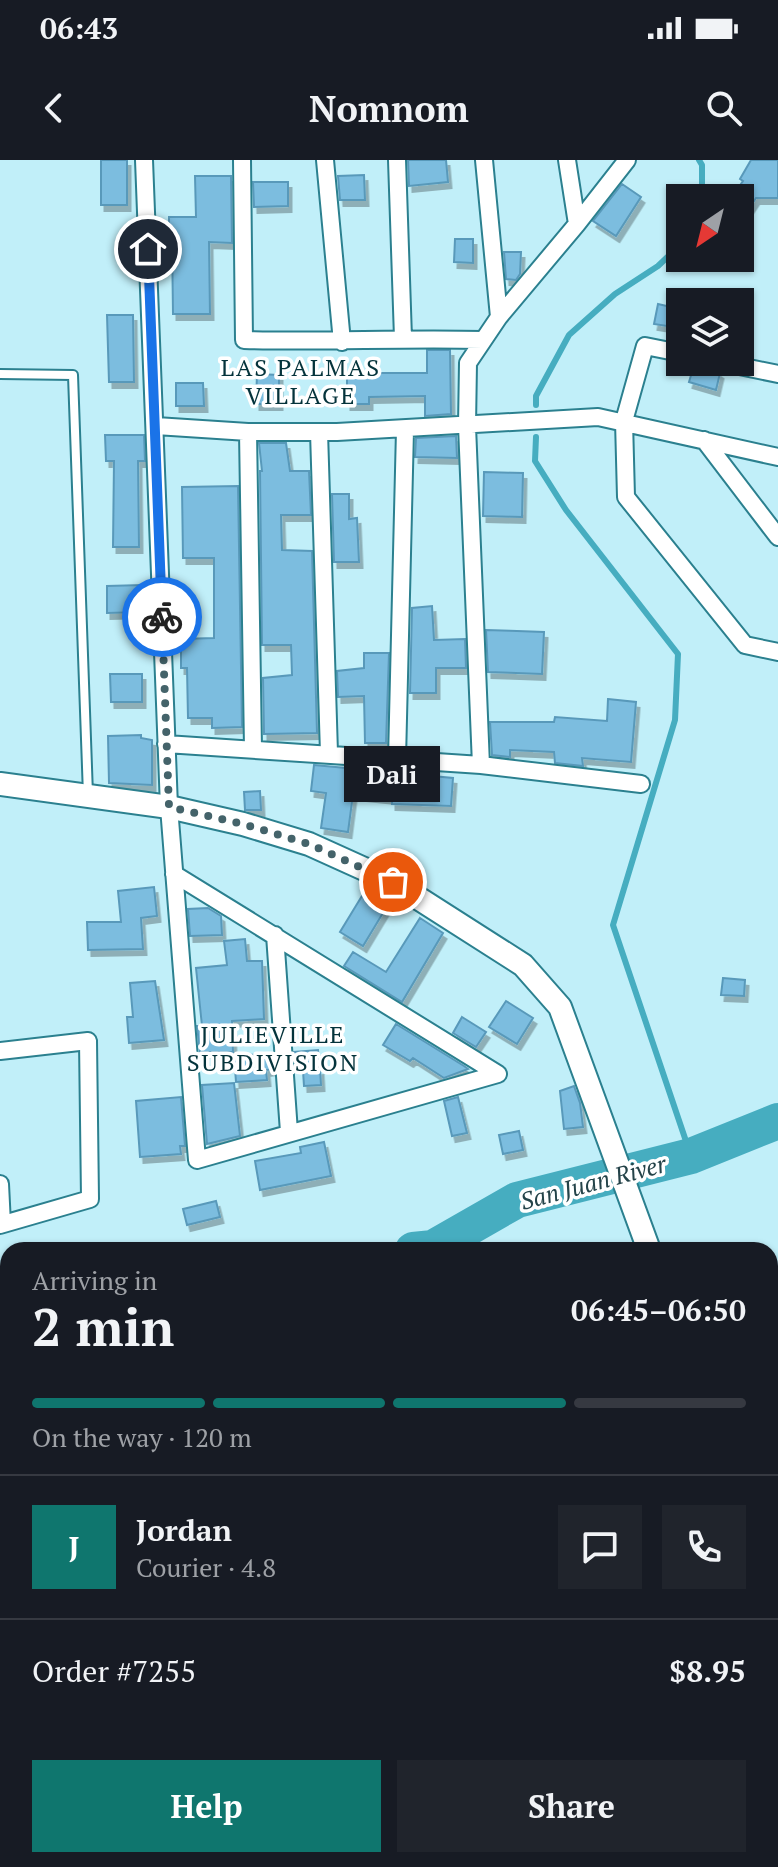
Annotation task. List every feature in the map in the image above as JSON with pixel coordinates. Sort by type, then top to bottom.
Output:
[{"type":"main road","points":[[0,784],[169,807],[243,824],[309,844],[393,882],[523,965],[560,1007],[647,1242]]},
{"type":"street","points":[[144,160],[169,807],[174,874],[197,1160],[498,1074],[174,874]]},
{"type":"street","points":[[242,160],[244,340],[483,340]]},
{"type":"street","points":[[325,160],[342,342]]},
{"type":"street","points":[[397,160],[403,338]]},
{"type":"street","points":[[484,160],[499,317]]},
{"type":"street","points":[[567,160],[577,224]]},
{"type":"street","points":[[481,765],[467,426],[468,363],[499,317],[627,160]]},
{"type":"street","points":[[666,350],[645,346],[624,421],[626,497],[745,645],[778,652]]},
{"type":"street","points":[[754,369],[778,374]]},
{"type":"street","points":[[156,426],[248,432],[319,432],[405,430],[598,417],[778,457]]},
{"type":"street","points":[[397,759],[405,430]]},
{"type":"street","points":[[248,432],[253,748]]},
{"type":"street","points":[[319,432],[329,753]]},
{"type":"street","points":[[704,440],[778,537]]},
{"type":"street","points":[[166,744],[481,765],[641,784]]},
{"type":"street","points":[[275,935],[289,1132]]},
{"type":"street","points":[[0,1051],[88,1041],[90,1199],[1,1225],[0,1184]]},
{"type":"lane","points":[[0,374],[73,375],[88,796]]},
{"type":"building","points":[[101,160],[127,160],[127,205],[101,205]]},
{"type":"building","points":[[408,160],[446,160],[448,182],[409,186]]},
{"type":"building","points":[[751,160],[778,160],[778,198],[756,198],[754,201],[754,184],[741,184],[743,181],[740,179]]},
{"type":"building","points":[[364,175],[365,200],[340,200],[338,176]]},
{"type":"building","points":[[195,176],[231,176],[232,243],[209,242],[210,314],[173,314],[169,217],[196,217]]},
{"type":"building","points":[[253,182],[288,182],[288,206],[254,207]]},
{"type":"building","points":[[622,184],[641,197],[616,236],[593,221]]},
{"type":"building","points":[[455,239],[473,239],[473,263],[454,262]]},
{"type":"building","points":[[504,252],[521,252],[520,274],[516,280],[506,279]]},
{"type":"building","points":[[658,304],[666,306],[666,326],[654,324]]},
{"type":"building","points":[[107,315],[133,315],[134,382],[109,382]]},
{"type":"building","points":[[427,350],[450,350],[451,414],[425,416],[425,396],[369,397],[369,404],[347,404],[347,373],[427,373]]},
{"type":"building","points":[[257,374],[279,375],[279,404],[256,404]]},
{"type":"building","points":[[691,376],[719,376],[716,390],[689,382]]},
{"type":"building","points":[[176,383],[203,383],[204,406],[176,406]]},
{"type":"building","points":[[105,435],[144,435],[145,461],[138,461],[139,547],[113,547],[114,461],[106,461]]},
{"type":"building","points":[[456,436],[457,458],[415,457],[416,438]]},
{"type":"building","points":[[259,443],[286,443],[290,471],[309,471],[311,515],[281,515],[282,550],[312,551],[317,733],[264,734],[263,678],[292,675],[291,645],[262,645],[262,471]]},
{"type":"building","points":[[484,472],[523,473],[522,517],[483,516]]},
{"type":"building","points":[[238,486],[242,727],[212,728],[212,718],[188,718],[187,668],[181,668],[181,639],[214,638],[214,558],[183,558],[182,487]]},
{"type":"building","points":[[332,494],[349,494],[349,519],[357,518],[359,562],[334,562]]},
{"type":"building","points":[[143,585],[143,612],[107,613],[107,586]]},
{"type":"building","points":[[432,606],[434,640],[465,639],[466,668],[436,668],[436,693],[410,693],[412,608]]},
{"type":"building","points":[[486,630],[544,632],[542,674],[488,672]]},
{"type":"building","points":[[364,653],[389,653],[386,743],[365,743],[364,696],[338,697],[337,671],[364,668]]},
{"type":"building","points":[[110,674],[142,674],[142,702],[111,702]]},
{"type":"building","points":[[608,699],[636,702],[631,762],[582,758],[583,766],[555,763],[554,752],[510,750],[510,757],[492,755],[490,722],[554,722],[555,717],[607,721]]},
{"type":"building","points":[[141,735],[141,738],[152,740],[152,785],[109,783],[108,736]]},
{"type":"building","points":[[314,765],[453,778],[451,806],[392,804],[392,798],[353,794],[348,832],[321,828],[326,793],[311,791]]},
{"type":"building","points":[[260,791],[261,810],[245,810],[244,792]]},
{"type":"building","points":[[368,886],[392,898],[363,946],[340,932]]},
{"type":"building","points":[[154,887],[157,916],[141,918],[143,949],[88,950],[87,922],[121,922],[118,891]]},
{"type":"building","points":[[208,908],[221,916],[222,935],[190,936],[188,909]]},
{"type":"building","points":[[420,918],[443,933],[402,1002],[344,966],[353,952],[386,972]]},
{"type":"building","points":[[245,939],[247,961],[262,961],[264,1019],[232,1021],[233,1052],[200,1052],[197,1026],[202,1026],[196,968],[227,965],[224,941]]},
{"type":"building","points":[[723,978],[745,980],[744,996],[721,995]]},
{"type":"building","points":[[155,981],[164,1040],[129,1043],[127,1017],[133,1017],[130,983]]},
{"type":"building","points":[[506,1001],[533,1018],[517,1044],[489,1027]]},
{"type":"building","points":[[462,1017],[486,1032],[476,1047],[453,1033]]},
{"type":"building","points":[[396,1024],[468,1069],[444,1078],[413,1058],[410,1061],[383,1045]]},
{"type":"building","points":[[318,1050],[319,1064],[295,1067],[294,1052]]},
{"type":"building","points":[[272,1054],[274,1069],[266,1070],[267,1080],[236,1082],[234,1056]]},
{"type":"building","points":[[320,1069],[321,1085],[304,1086],[303,1071]]},
{"type":"building","points":[[234,1083],[240,1136],[207,1144],[202,1085]]},
{"type":"building","points":[[574,1086],[583,1127],[564,1129],[560,1091]]},
{"type":"building","points":[[181,1097],[185,1146],[180,1146],[181,1154],[140,1157],[136,1101]]},
{"type":"building","points":[[458,1097],[467,1133],[452,1136],[444,1101]]},
{"type":"building","points":[[519,1131],[523,1150],[503,1154],[499,1135]]},
{"type":"building","points":[[324,1142],[331,1176],[260,1190],[255,1161],[301,1153],[300,1147]]},
{"type":"building","points":[[216,1201],[220,1217],[187,1225],[183,1209]]},
{"type":"waterway","points":[[699,160],[702,184]]},
{"type":"waterway","points":[[536,405],[536,396],[569,335],[615,294],[666,258]]},
{"type":"waterway","points":[[536,437],[535,461],[566,510],[678,654],[675,720],[613,925],[691,1156]]},
{"type":"waterway","name":"San Juan River","points":[[444,1242],[517,1200],[691,1156],[778,1121]]},
{"type":"way so far","points":[[162,617],[169,807],[243,824],[309,844],[393,882]]},
{"type":"place","name":"Dali","points":[[393,882]]},
{"type":"district","name":"LAS PALMAS VILLAGE","points":[[301,381]]},
{"type":"district","name":"JULIEVILLE SUBDIVISION","points":[[273,1048]]},
{"type":"route","points":[[148,249],[162,617]]}]
